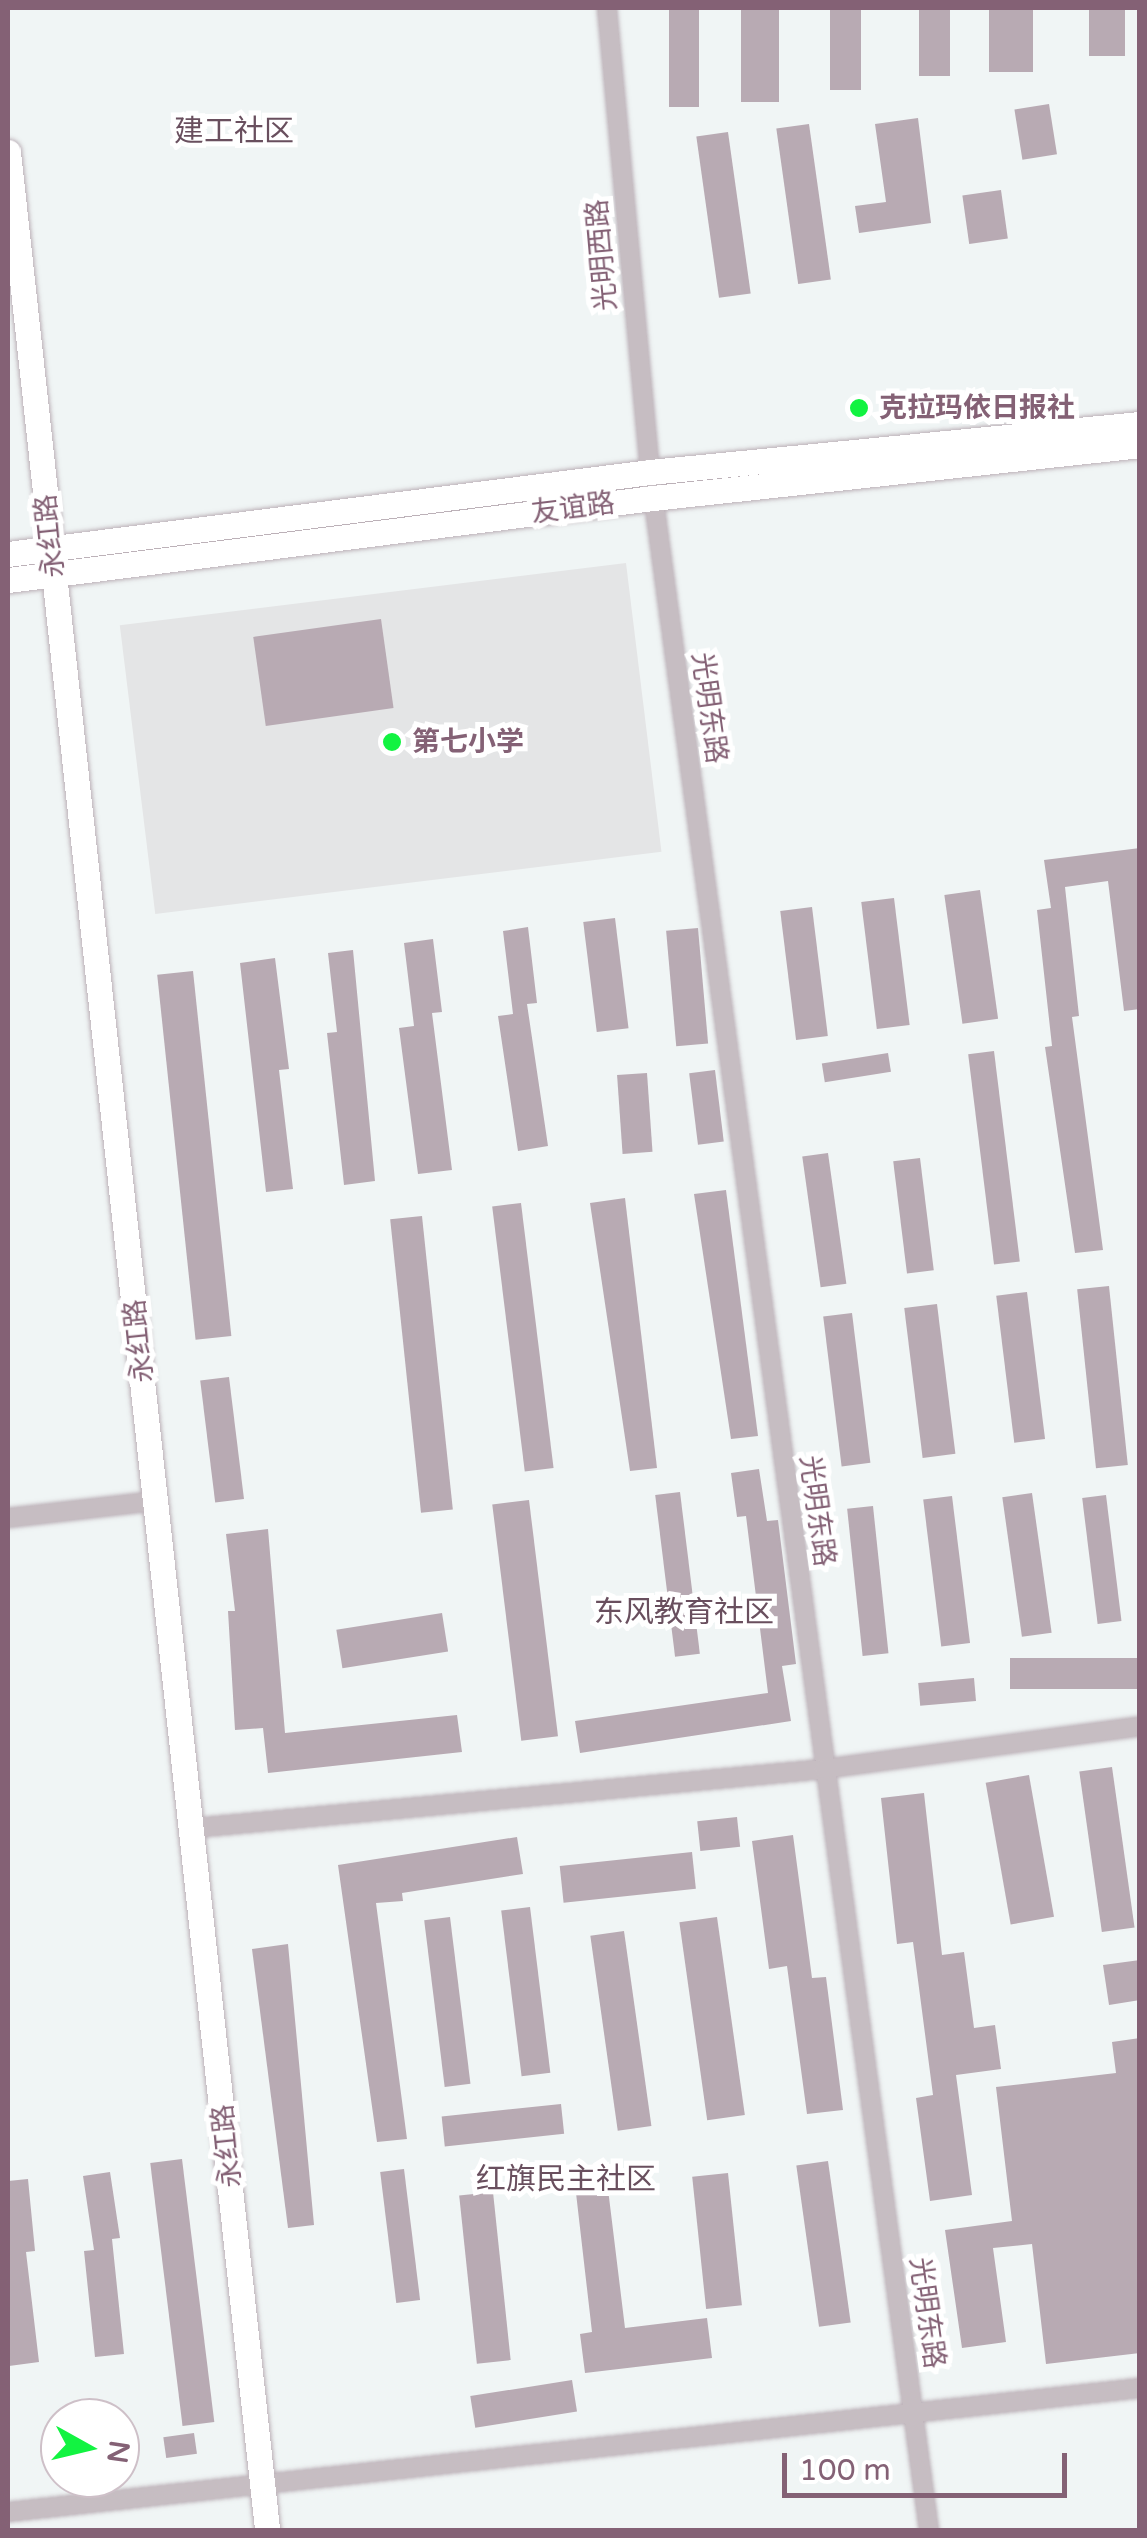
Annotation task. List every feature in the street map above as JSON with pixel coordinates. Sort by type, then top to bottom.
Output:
[{"type":"street","name":"光明西路","points":[[607,8],[653,498]]},
{"type":"street","name":"永红路","points":[[8,152],[268,2530]]},
{"type":"street","name":"友谊路","points":[[8,554],[650,472],[1140,424]]},
{"type":"street","name":"友谊路","points":[[8,580],[653,498],[1140,445]]},
{"type":"street","name":"光明东路","points":[[653,498],[929,2530]]},
{"type":"street","points":[[8,1518],[156,1501]]},
{"type":"street","points":[[194,1828],[824,1769],[1140,1726]]},
{"type":"street","points":[[8,2512],[913,2418],[1140,2388]]},
{"type":"shaded area","name":"第七小学","points":[[626,563],[661,852],[155,914],[120,625]]},
{"type":"building","points":[[669,8],[699,8],[699,107],[669,107]]},
{"type":"building","points":[[741,8],[779,8],[779,102],[741,102]]},
{"type":"building","points":[[830,8],[861,8],[861,90],[830,90]]},
{"type":"building","points":[[919,8],[950,8],[950,76],[919,76]]},
{"type":"building","points":[[989,8],[1033,8],[1033,72],[989,72]]},
{"type":"building","points":[[1089,8],[1125,8],[1125,56],[1089,56]]},
{"type":"building","points":[[1049,104],[1057,154],[1022,160],[1014,109]]},
{"type":"building","points":[[918,118],[931,223],[859,233],[855,206],[886,202],[875,124]]},
{"type":"building","points":[[809,124],[831,279],[798,284],[776,129]]},
{"type":"building","points":[[728,132],[751,293],[719,298],[696,136]]},
{"type":"building","points":[[1001,190],[1008,239],[969,244],[962,195]]},
{"type":"building","points":[[381,619],[394,708],[266,726],[253,637]]},
{"type":"building","points":[[1140,848],[1140,1009],[1124,1011],[1108,881],[1065,887],[1079,1016],[1072,1017],[1103,1250],[1075,1253],[1045,1047],[1052,1046],[1037,910],[1051,908],[1044,860]]},
{"type":"building","points":[[980,890],[998,1019],[962,1024],[944,895]]},
{"type":"building","points":[[894,898],[910,1025],[877,1029],[861,902]]},
{"type":"building","points":[[812,907],[828,1036],[796,1040],[780,911]]},
{"type":"building","points":[[615,918],[629,1028],[597,1032],[583,922]]},
{"type":"building","points":[[528,927],[537,1003],[527,1004],[548,1146],[518,1151],[498,1016],[513,1014],[503,931]]},
{"type":"building","points":[[698,928],[708,1044],[676,1046],[666,931]]},
{"type":"building","points":[[433,939],[442,1012],[432,1013],[452,1170],[418,1174],[399,1028],[414,1026],[404,943]]},
{"type":"building","points":[[353,950],[375,1181],[344,1185],[327,1033],[337,1032],[328,953]]},
{"type":"building","points":[[275,958],[289,1069],[279,1070],[293,1189],[266,1192],[240,963]]},
{"type":"building","points":[[193,971],[231,1336],[196,1340],[157,975]]},
{"type":"building","points":[[994,1051],[1020,1261],[994,1265],[968,1054]]},
{"type":"building","points":[[888,1053],[891,1072],[825,1082],[822,1063]]},
{"type":"building","points":[[715,1070],[724,1141],[698,1145],[689,1073]]},
{"type":"building","points":[[647,1073],[653,1152],[623,1154],[617,1075]]},
{"type":"building","points":[[828,1153],[846,1284],[821,1287],[802,1157]]},
{"type":"building","points":[[920,1158],[934,1270],[907,1273],[893,1161]]},
{"type":"building","points":[[726,1190],[758,1436],[731,1439],[694,1194]]},
{"type":"building","points":[[625,1198],[657,1468],[630,1471],[590,1203]]},
{"type":"building","points":[[521,1203],[554,1468],[525,1472],[492,1207]]},
{"type":"building","points":[[422,1216],[453,1509],[421,1513],[390,1219]]},
{"type":"building","points":[[1109,1286],[1128,1465],[1096,1468],[1077,1289]]},
{"type":"building","points":[[1027,1292],[1045,1439],[1014,1443],[996,1296]]},
{"type":"building","points":[[937,1304],[955,1454],[923,1458],[904,1308]]},
{"type":"building","points":[[852,1313],[870,1463],[842,1466],[823,1317]]},
{"type":"building","points":[[229,1377],[244,1499],[215,1503],[200,1381]]},
{"type":"building","points":[[759,1469],[767,1521],[778,1520],[796,1664],[782,1666],[791,1721],[580,1753],[575,1721],[768,1693],[746,1516],[737,1517],[731,1473]]},
{"type":"building","points":[[680,1492],[700,1654],[675,1657],[655,1495]]},
{"type":"building","points":[[1032,1493],[1052,1633],[1022,1637],[1002,1497]]},
{"type":"building","points":[[1106,1495],[1121,1621],[1098,1624],[1082,1498]]},
{"type":"building","points":[[952,1496],[970,1643],[941,1646],[923,1500]]},
{"type":"building","points":[[529,1500],[558,1736],[521,1741],[492,1505]]},
{"type":"building","points":[[873,1506],[888,1653],[863,1656],[847,1509]]},
{"type":"building","points":[[268,1529],[285,1733],[457,1715],[462,1752],[268,1773],[263,1728],[235,1730],[228,1611],[235,1611],[226,1534]]},
{"type":"building","points":[[442,1613],[448,1652],[342,1668],[336,1630]]},
{"type":"building","points":[[1010,1658],[1140,1658],[1140,1689],[1010,1689]]},
{"type":"building","points":[[974,1678],[976,1701],[920,1706],[918,1683]]},
{"type":"building","points":[[1112,1767],[1135,1927],[1102,1932],[1079,1772]]},
{"type":"building","points":[[1029,1775],[1054,1917],[1011,1924],[986,1783]]},
{"type":"building","points":[[924,1793],[942,1955],[964,1952],[974,2028],[995,2025],[1001,2069],[956,2075],[972,2195],[930,2201],[916,2098],[933,2095],[913,1942],[897,1944],[881,1798]]},
{"type":"building","points":[[737,1817],[740,1847],[700,1851],[697,1821]]},
{"type":"building","points":[[793,1835],[812,1978],[826,1977],[843,2110],[807,2114],[787,1966],[769,1969],[752,1841]]},
{"type":"building","points":[[517,1837],[523,1874],[402,1893],[403,1901],[376,1903],[407,2139],[377,2142],[338,1865]]},
{"type":"building","points":[[692,1852],[696,1889],[564,1903],[560,1866]]},
{"type":"building","points":[[530,1907],[550,2073],[522,2076],[501,1911]]},
{"type":"building","points":[[450,1917],[470,2084],[445,2087],[424,1920]]},
{"type":"building","points":[[717,1917],[745,2115],[707,2120],[679,1922]]},
{"type":"building","points":[[624,1931],[651,2126],[618,2131],[590,1936]]},
{"type":"building","points":[[288,1944],[314,2225],[288,2228],[252,1949]]},
{"type":"building","points":[[1140,1960],[1140,2000],[1109,2005],[1103,1965]]},
{"type":"building","points":[[1140,2038],[1140,2353],[1046,2364],[1032,2244],[993,2248],[1006,2342],[962,2348],[945,2230],[1012,2221],[996,2087],[1116,2073],[1112,2042]]},
{"type":"building","points":[[561,2104],[564,2134],[445,2146],[442,2117]]},
{"type":"building","points":[[182,2159],[214,2422],[183,2426],[150,2163]]},
{"type":"building","points":[[828,2161],[851,2322],[819,2327],[796,2165]]},
{"type":"building","points":[[404,2169],[420,2300],[396,2303],[380,2172]]},
{"type":"building","points":[[110,2172],[120,2238],[112,2239],[124,2354],[95,2357],[84,2251],[94,2250],[83,2176]]},
{"type":"building","points":[[728,2173],[742,2305],[706,2309],[692,2177]]},
{"type":"building","points":[[28,2179],[35,2251],[26,2252],[39,2362],[9,2366],[8,2181]]},
{"type":"building","points":[[608,2189],[625,2328],[707,2318],[712,2358],[585,2373],[580,2334],[592,2332],[576,2193]]},
{"type":"building","points":[[493,2192],[511,2360],[477,2364],[459,2196]]},
{"type":"building","points":[[572,2380],[577,2412],[475,2428],[470,2396]]},
{"type":"building","points":[[194,2433],[197,2454],[166,2458],[163,2437]]},
{"type":"place","name":"克拉玛依日报社","points":[[859,408]]},
{"type":"place","name":"第七小学","points":[[392,742]]},
{"type":"district","name":"建工社区","points":[[234,132]]},
{"type":"district","name":"东风教育社区","points":[[684,1613]]},
{"type":"district","name":"红旗民主社区","points":[[566,2180]]}]
